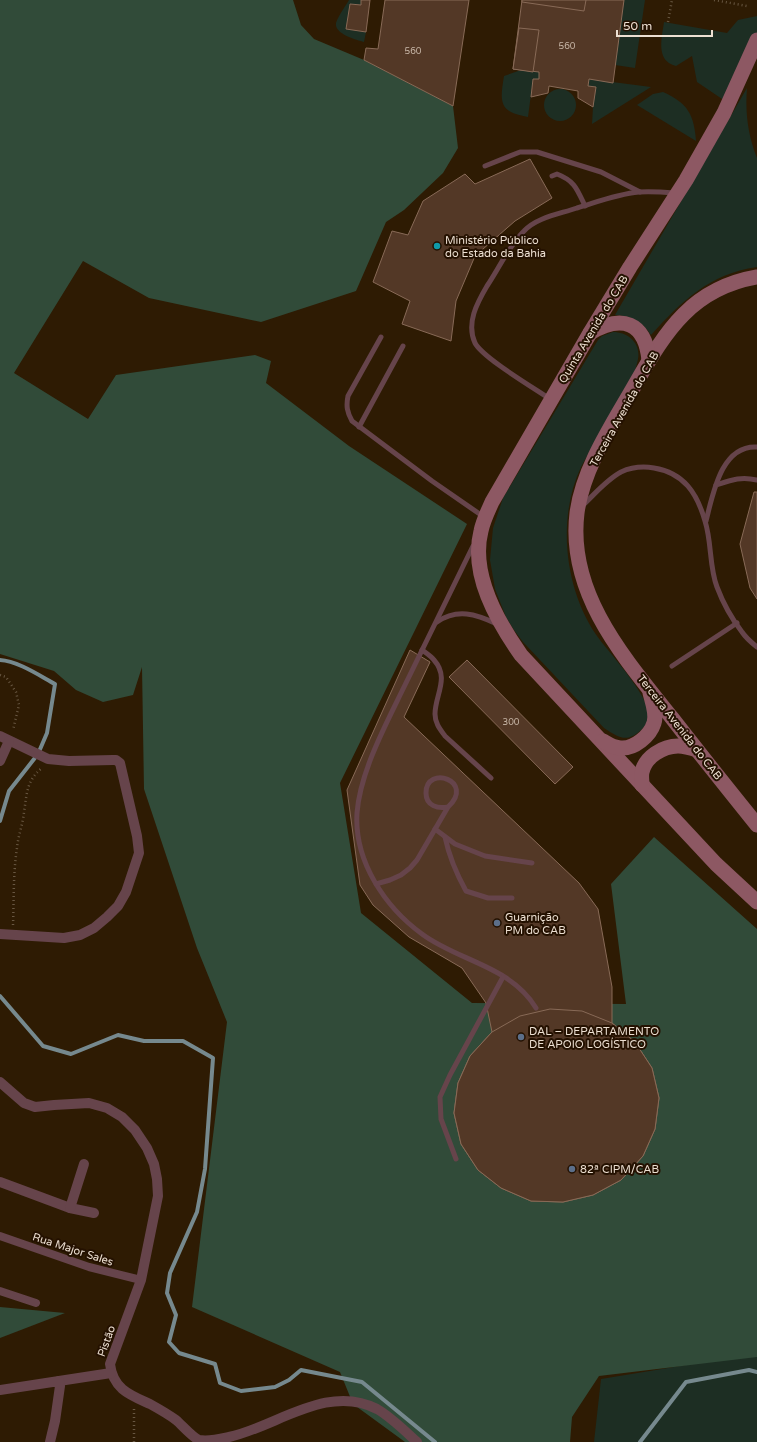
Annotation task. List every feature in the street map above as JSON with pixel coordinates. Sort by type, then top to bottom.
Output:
[{"type":"main road","name":"Quinta Avenida do CAB","points":[[503,628],[489,596],[481,571],[479,552],[483,524],[492,502],[590,333],[630,267],[678,193],[724,113],[757,40]]},
{"type":"main road","name":"Terceira Avenida do CAB","points":[[757,277],[745,279],[725,286],[706,295],[687,311],[672,327],[649,360],[599,449],[582,491],[577,511],[576,530],[577,549],[589,596],[602,623],[649,689],[757,825]]},
{"type":"main road","points":[[590,333],[608,324],[616,322],[632,326],[642,336],[648,351],[649,360]]},
{"type":"main road","points":[[503,628],[521,655],[597,738],[716,864],[757,902]]},
{"type":"main road","points":[[597,738],[611,746],[621,748],[640,742],[649,732],[654,723],[654,708],[649,689]]},
{"type":"main road","points":[[642,785],[642,772],[644,766],[649,759],[660,750],[678,746],[697,750]]},
{"type":"street","points":[[0,736],[48,759],[58,761],[116,760],[120,763],[137,836],[139,853],[126,892],[118,906],[94,928],[80,935],[64,938],[0,934]]},
{"type":"street","points":[[0,761],[9,741]]},
{"type":"street","name":"Pistão","points":[[0,1082],[24,1103],[35,1107],[89,1103],[107,1108],[122,1117],[136,1130],[148,1148],[154,1164],[158,1196],[141,1280],[110,1364],[111,1373],[118,1386],[174,1419],[199,1441],[213,1441],[234,1436],[323,1403],[341,1402],[364,1404],[378,1410],[417,1442]]},
{"type":"street","points":[[70,1208],[84,1164]]},
{"type":"street","points":[[0,1182],[70,1208],[94,1213]]},
{"type":"street","name":"Rua Major Sales","points":[[0,1236],[89,1268],[141,1280]]},
{"type":"street","points":[[0,1291],[36,1303]]},
{"type":"street","points":[[0,1390],[111,1373]]},
{"type":"street","points":[[50,1442],[55,1421],[60,1386],[59,1381]]},
{"type":"lane","points":[[485,166],[520,152],[537,152],[601,172],[640,192]]},
{"type":"lane","points":[[552,176],[557,174],[568,178],[576,186],[585,206]]},
{"type":"lane","points":[[551,399],[485,354],[476,345],[473,336],[472,324],[475,308],[510,249],[525,230],[542,220],[625,194],[640,192],[678,193]]},
{"type":"lane","points":[[381,337],[348,396],[346,405],[352,421],[359,428],[450,494],[483,524],[381,734],[360,792],[357,814],[359,839],[366,862],[376,884],[388,902],[421,934],[441,946],[478,963],[503,977],[524,992],[536,1008]]},
{"type":"lane","points":[[359,428],[403,346]]},
{"type":"lane","points":[[706,522],[716,485],[725,465],[736,452],[750,447],[757,447]]},
{"type":"lane","points":[[577,511],[607,482],[620,473],[632,468],[646,467],[662,469],[675,474],[687,484],[697,499],[706,522],[711,565],[717,587],[728,611],[742,633],[757,647]]},
{"type":"lane","points":[[716,485],[735,478],[750,478],[757,480]]},
{"type":"lane","points":[[436,623],[444,617],[464,613],[481,618],[503,628]]},
{"type":"lane","points":[[672,666],[737,623]]},
{"type":"lane","points":[[422,650],[434,660],[439,668],[441,676],[441,686],[435,712],[436,721],[439,728],[445,736],[491,778]]},
{"type":"lane","points":[[376,884],[390,880],[410,868],[417,860],[448,807],[454,801],[457,794],[456,787],[451,781],[444,778],[436,778],[431,781],[427,787],[426,795],[430,804],[436,807],[448,807]]},
{"type":"lane","points":[[435,829],[455,844],[485,856],[532,863]]},
{"type":"lane","points":[[445,837],[448,853],[466,890],[488,898],[512,898]]},
{"type":"lane","points":[[456,1158],[441,1119],[440,1097],[450,1075],[503,977]]},
{"type":"path","points":[[668,22],[672,0]]},
{"type":"path","points":[[714,0],[747,6]]},
{"type":"path","points":[[0,676],[6,678],[16,692],[19,706],[9,741]]},
{"type":"path","points":[[13,935],[14,880],[17,847],[27,788],[38,771],[47,765],[58,761]]},
{"type":"path","points":[[134,1396],[134,1442]]},
{"type":"green space","points":[[0,0],[293,0],[301,25],[314,39],[364,60],[453,106],[458,148],[443,173],[404,210],[386,222],[356,291],[261,322],[149,298],[83,261],[14,373],[88,419],[116,375],[255,355],[271,361],[266,383],[349,446],[467,524],[340,783],[361,913],[472,1003],[626,1004],[611,884],[654,837],[757,929],[757,1357],[599,1376],[572,1417],[570,1442],[405,1442],[353,1404],[340,1372],[192,1307],[227,1022],[197,948],[144,789],[142,667],[133,695],[103,702],[76,690],[54,671],[0,654]]},
{"type":"green space","points":[[349,0],[361,0],[361,5],[350,4],[346,29],[366,32],[364,42],[347,36],[336,27],[337,20]]},
{"type":"green space","points":[[624,0],[645,0],[635,68],[615,65]]},
{"type":"green space","points":[[757,16],[757,40],[728,103],[697,82],[692,56],[676,66],[669,63],[662,54],[661,41],[664,22],[727,33],[738,20]]},
{"type":"green space","points":[[521,70],[539,72],[539,79],[533,79],[528,117],[511,112],[503,104],[502,99],[504,76]]},
{"type":"green space","points":[[589,79],[651,87],[592,124],[593,107],[588,86]]},
{"type":"green space","points":[[747,88],[746,106],[748,124],[751,141],[757,158],[757,267],[725,276],[698,291],[674,311],[651,335],[644,326],[636,320],[615,315]]},
{"type":"green space","points":[[557,89],[563,89],[573,96],[576,105],[575,111],[569,118],[563,121],[557,121],[547,114],[544,108],[544,102],[551,92]]},
{"type":"green space","points":[[663,92],[672,96],[684,105],[694,124],[696,141],[637,105],[653,94]]},
{"type":"green space","points":[[613,332],[628,336],[635,343],[638,353],[638,361],[634,375],[581,467],[573,488],[568,510],[567,533],[568,556],[572,579],[588,622],[643,697],[647,707],[649,719],[647,723],[636,734],[627,738],[623,738],[604,728],[523,642],[506,617],[495,589],[490,560],[493,528],[503,498],[598,340],[602,336]]},
{"type":"green space","points":[[0,1307],[65,1313],[0,1338]]},
{"type":"green space","points":[[753,1354],[757,1355],[757,1442],[594,1442],[601,1379]]},
{"type":"building","points":[[361,0],[370,0],[366,32],[346,29],[350,4],[361,5]]},
{"type":"building","points":[[385,0],[469,0],[453,106],[364,60],[366,48],[378,49]]},
{"type":"building","points":[[522,0],[624,0],[613,83],[589,79],[588,86],[596,87],[593,107],[578,98],[578,91],[549,86],[548,93],[531,97],[533,79],[539,79],[539,72],[513,69]]},
{"type":"building","points":[[522,0],[586,0],[584,11],[522,2]]},
{"type":"building","points":[[519,28],[539,30],[533,72],[513,69]]},
{"type":"building","name":"Ministério Público do Estado da Bahia","points":[[530,159],[552,198],[515,221],[475,256],[456,301],[451,341],[402,324],[410,301],[373,282],[392,231],[408,235],[423,201],[465,174],[475,184]]},
{"type":"building","points":[[754,492],[757,492],[757,599],[750,588],[740,544]]},
{"type":"building","name":"Guarnição PM do CAB","points":[[410,650],[430,662],[404,717],[579,883],[598,909],[612,987],[612,1023],[635,1042],[652,1068],[659,1098],[655,1129],[643,1156],[621,1180],[593,1195],[563,1202],[531,1201],[501,1188],[478,1170],[461,1144],[454,1113],[458,1083],[470,1056],[492,1032],[486,1003],[462,968],[409,937],[373,905],[360,885],[347,790]]},
{"type":"building","points":[[467,660],[573,767],[555,784],[449,677]]},
{"type":"building","points":[[550,1009],[582,1011],[612,1023],[635,1042],[652,1068],[659,1098],[655,1129],[643,1156],[621,1180],[593,1195],[563,1202],[531,1201],[501,1188],[478,1170],[461,1144],[454,1113],[458,1083],[470,1056],[492,1032],[520,1016]]},
{"type":"waterway","points":[[0,660],[21,666],[55,684],[47,733],[38,754],[9,791],[0,821]]},
{"type":"waterway","points":[[0,996],[43,1046],[71,1054],[118,1035],[144,1041],[183,1041],[213,1058],[205,1169],[197,1212],[170,1273],[167,1293],[176,1315],[169,1342],[179,1353],[215,1364],[220,1383],[241,1391],[275,1387],[289,1380],[301,1370],[362,1382],[435,1442]]},
{"type":"waterway","points":[[640,1442],[686,1382],[749,1370],[757,1372]]},
{"type":"place","name":"Ministério Público do Estado da Bahia","points":[[437,246]]},
{"type":"place","name":"Guarnição PM do CAB","points":[[497,923]]},
{"type":"place","name":"DAL – DEPARTAMENTO DE APOIO LOGÍSTICO","points":[[521,1037]]},
{"type":"place","name":"82ª CIPM/CAB","points":[[572,1169]]}]
